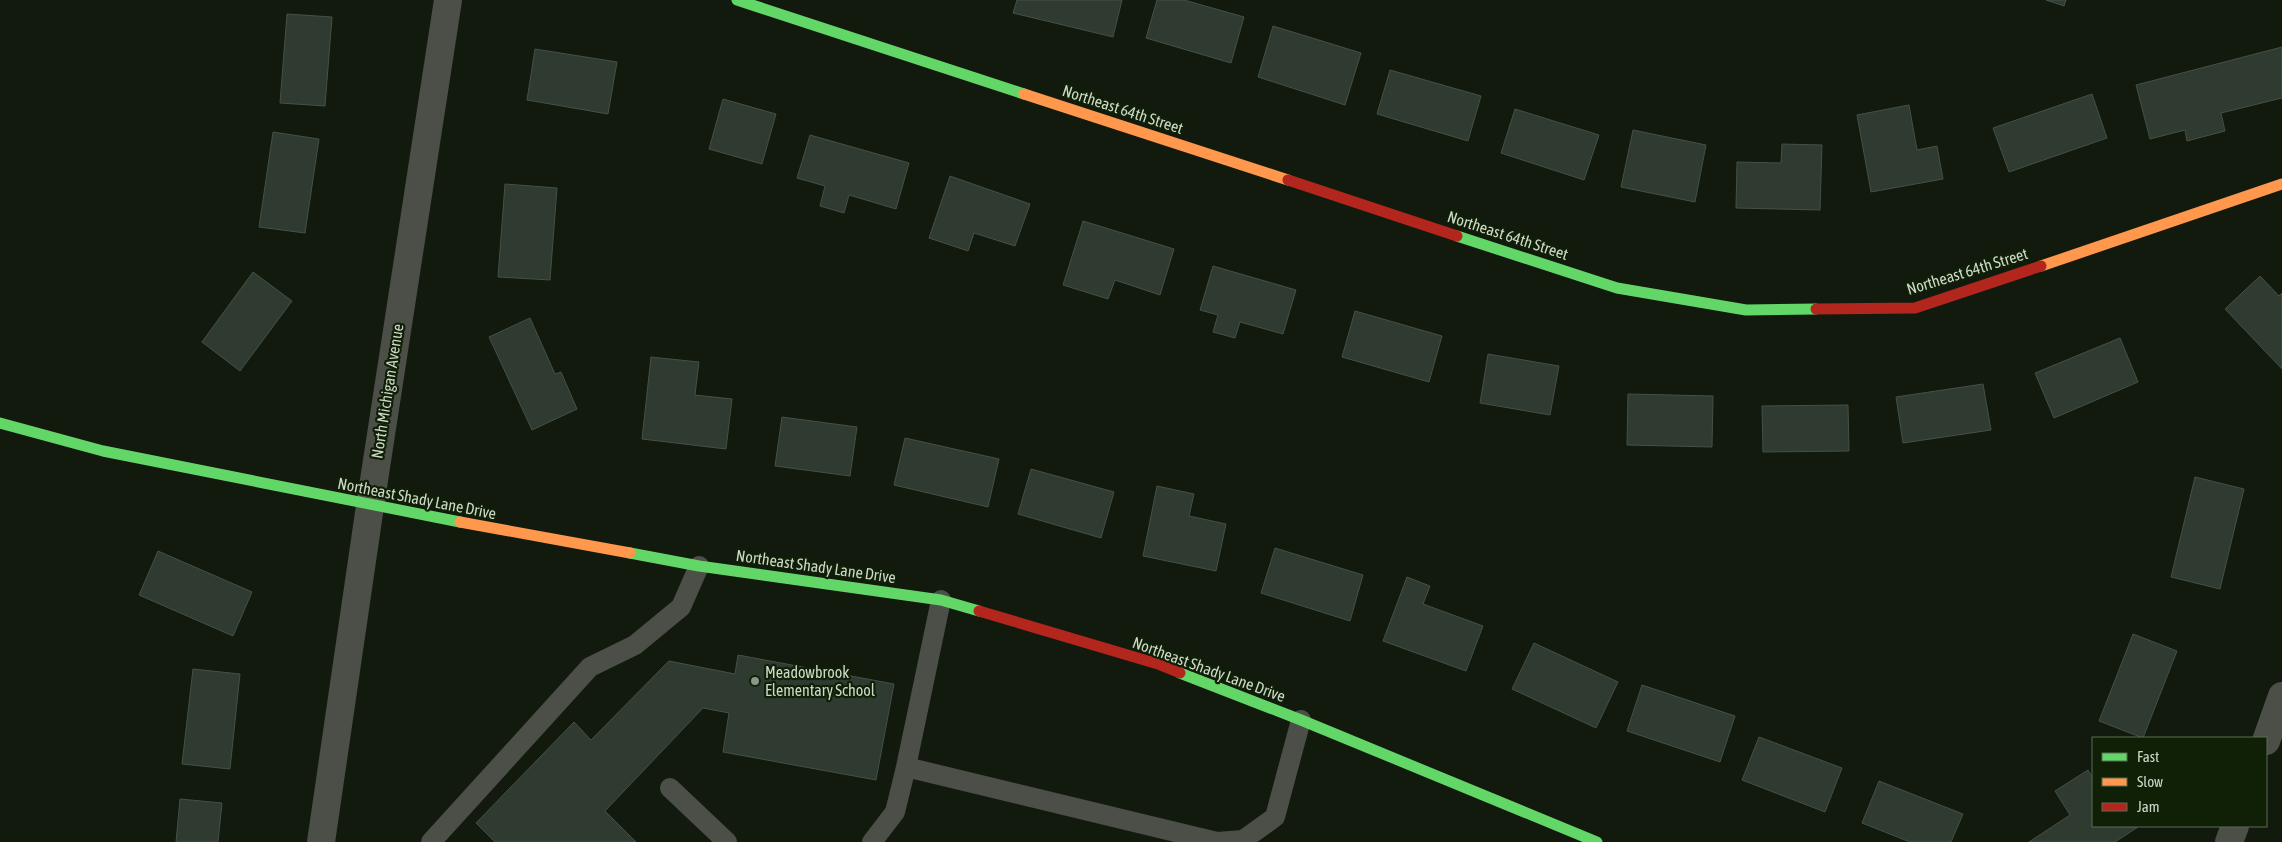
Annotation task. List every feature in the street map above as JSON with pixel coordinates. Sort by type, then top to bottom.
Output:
[{"type":"street","name":"North Michigan Avenue","points":[[321,842],[370,506],[448,0]]},
{"type":"street","name":"Northeast 64th Street","points":[[737,0],[1617,288],[1746,310],[1915,308],[2282,184]]},
{"type":"street","name":"Northeast Shady Lane Drive","points":[[0,423],[103,451],[370,506],[699,566],[941,600],[1158,664],[1301,720],[1597,842]]},
{"type":"street","points":[[2267,738],[2282,696]]},
{"type":"street","points":[[2229,842],[2235,827]]},
{"type":"lane","points":[[431,842],[590,668],[635,645],[681,607],[699,566]]},
{"type":"lane","points":[[872,842],[895,812],[941,600]]},
{"type":"lane","points":[[906,767],[1217,842],[1243,840],[1275,817],[1301,720]]},
{"type":"lane","points":[[670,788],[726,842]]},
{"type":"building","points":[[1017,0],[1122,0],[1113,37],[1013,13]]},
{"type":"building","points":[[1157,0],[1184,0],[1244,17],[1231,63],[1146,38]]},
{"type":"building","points":[[2046,0],[2066,0],[2064,6]]},
{"type":"building","points":[[287,14],[332,17],[325,106],[280,103]]},
{"type":"building","points":[[1273,26],[1361,53],[1345,105],[1258,77]]},
{"type":"building","points":[[2282,47],[2282,98],[2221,113],[2225,131],[2187,141],[2185,130],[2150,139],[2136,85]]},
{"type":"building","points":[[535,49],[617,62],[608,114],[527,100]]},
{"type":"building","points":[[1390,70],[1481,96],[1468,141],[1377,114]]},
{"type":"building","points":[[2092,94],[2107,138],[2009,172],[1993,128]]},
{"type":"building","points":[[723,99],[776,114],[762,164],[709,149]]},
{"type":"building","points":[[1909,105],[1917,150],[1937,146],[1943,179],[1871,192],[1857,115]]},
{"type":"building","points":[[1515,109],[1599,135],[1584,180],[1501,153]]},
{"type":"building","points":[[1633,130],[1706,145],[1695,202],[1621,187]]},
{"type":"building","points":[[273,132],[319,139],[305,233],[259,227]]},
{"type":"building","points":[[810,135],[909,163],[896,209],[849,195],[844,213],[820,206],[825,186],[797,178]]},
{"type":"building","points":[[1782,144],[1822,145],[1820,210],[1736,208],[1737,162],[1781,163]]},
{"type":"building","points":[[950,176],[1030,204],[1015,246],[974,233],[968,251],[929,238]]},
{"type":"building","points":[[505,184],[557,188],[550,280],[498,277]]},
{"type":"building","points":[[1083,221],[1174,249],[1160,295],[1115,280],[1108,299],[1063,285]]},
{"type":"building","points":[[1213,266],[1296,290],[1283,334],[1240,322],[1235,338],[1213,332],[1218,315],[1200,310]]},
{"type":"building","points":[[253,272],[292,301],[240,371],[202,342]]},
{"type":"building","points":[[2260,276],[2279,296],[2282,293],[2282,369],[2225,309]]},
{"type":"building","points":[[1355,311],[1442,336],[1429,382],[1342,357]]},
{"type":"building","points":[[530,318],[555,374],[561,372],[577,409],[532,430],[489,337]]},
{"type":"building","points":[[2120,338],[2138,382],[2054,418],[2035,373]]},
{"type":"building","points":[[1488,354],[1559,366],[1550,415],[1480,403]]},
{"type":"building","points":[[651,357],[699,362],[695,395],[732,399],[726,449],[642,439]]},
{"type":"building","points":[[1983,384],[1991,430],[1903,443],[1896,397]]},
{"type":"building","points":[[1628,394],[1713,396],[1712,447],[1627,445]]},
{"type":"building","points":[[1848,405],[1849,451],[1763,452],[1762,406]]},
{"type":"building","points":[[782,417],[857,427],[850,476],[775,466]]},
{"type":"building","points":[[905,438],[999,459],[988,507],[894,485]]},
{"type":"building","points":[[1031,469],[1114,492],[1101,538],[1018,514]]},
{"type":"building","points":[[2195,477],[2244,489],[2220,589],[2171,577]]},
{"type":"building","points":[[1157,486],[1194,494],[1189,516],[1226,524],[1216,571],[1143,556]]},
{"type":"building","points":[[1275,548],[1363,575],[1350,621],[1261,593]]},
{"type":"building","points":[[158,551],[252,592],[233,636],[139,595]]},
{"type":"building","points":[[1407,577],[1430,586],[1423,604],[1483,626],[1466,671],[1383,641]]},
{"type":"building","points":[[2133,634],[2177,651],[2143,737],[2099,721]]},
{"type":"building","points":[[1534,643],[1618,682],[1596,728],[1512,689]]},
{"type":"building","points":[[738,655],[894,684],[876,780],[723,752],[729,713],[703,708],[605,811],[636,842],[495,842],[476,823],[574,722],[591,740],[669,661],[735,674]]},
{"type":"building","points":[[193,669],[240,674],[230,769],[182,764]]},
{"type":"building","points":[[1642,685],[1735,716],[1720,762],[1627,731]]},
{"type":"building","points":[[1759,737],[1842,768],[1825,812],[1742,780]]},
{"type":"building","points":[[2088,770],[2092,777],[2092,827],[2138,827],[2115,842],[2029,842],[2070,815],[2055,791]]},
{"type":"building","points":[[1879,781],[1963,814],[1951,842],[1910,842],[1862,823]]},
{"type":"building","points":[[180,799],[222,803],[218,842],[176,842]]},
{"type":"traffic: fast","points":[[737,0],[1024,94]]},
{"type":"traffic: fast","points":[[1457,236],[1617,288],[1746,310],[1816,309]]},
{"type":"traffic: fast","points":[[0,423],[103,451],[460,522]]},
{"type":"traffic: fast","points":[[630,553],[699,566],[941,600],[979,611]]},
{"type":"traffic: fast","points":[[1180,673],[1301,720],[1597,842]]},
{"type":"traffic: slow","points":[[1024,94],[1288,180]]},
{"type":"traffic: slow","points":[[2041,266],[2282,184]]},
{"type":"traffic: slow","points":[[460,522],[630,553]]},
{"type":"traffic: jam","points":[[1288,180],[1457,236]]},
{"type":"traffic: jam","points":[[1816,309],[1915,308],[2041,266]]},
{"type":"traffic: jam","points":[[979,611],[1158,664],[1180,673]]},
{"type":"place","name":"Meadowbrook Elementary School","points":[[755,681]]}]
